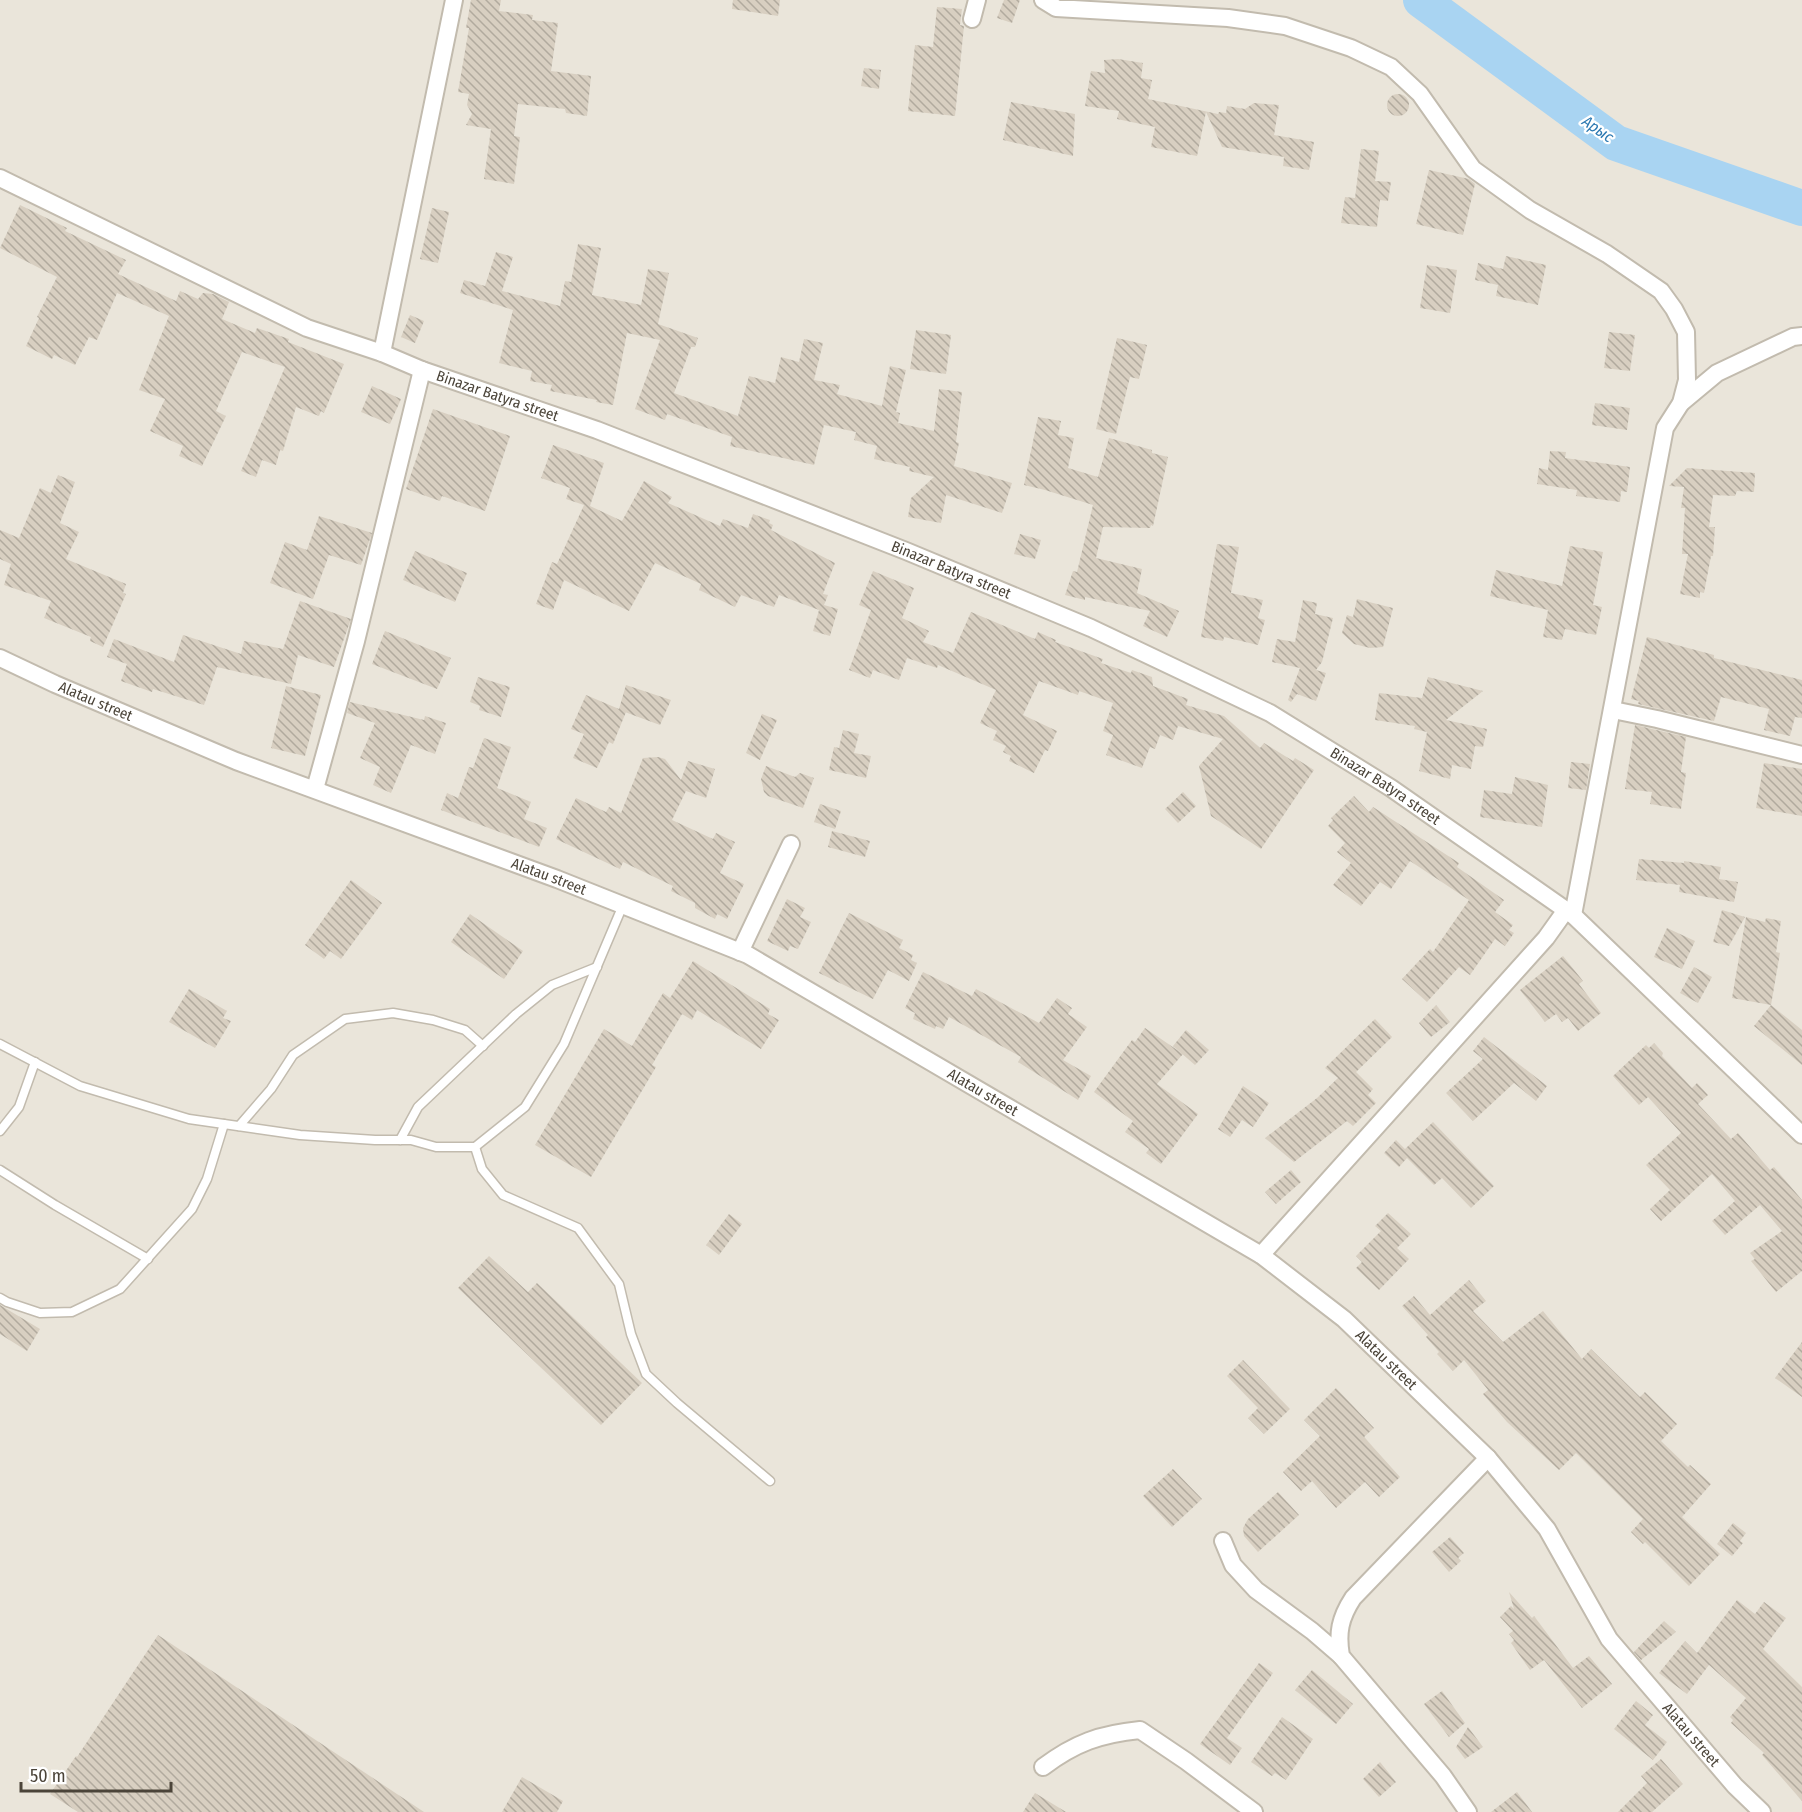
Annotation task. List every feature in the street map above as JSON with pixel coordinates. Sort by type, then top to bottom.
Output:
[{"type":"street","points":[[382,352],[454,0]]},
{"type":"street","points":[[972,19],[977,0]]},
{"type":"street","points":[[1043,0],[1056,8],[1228,18],[1285,26],[1351,48],[1391,67],[1420,94],[1473,170],[1530,210],[1607,254],[1661,291],[1686,332],[1687,380],[1681,403]]},
{"type":"street","name":"Binazar Batyra street","points":[[0,178],[308,328],[382,352],[423,370],[597,430],[906,551],[1102,633],[1270,713],[1391,788],[1569,913],[1802,1135]]},
{"type":"street","points":[[1261,1254],[1569,913],[1612,710],[1665,428],[1681,403],[1717,373],[1792,338],[1802,336]]},
{"type":"street","points":[[315,789],[356,641],[423,370]]},
{"type":"street","name":"Alatau street","points":[[0,658],[55,684],[236,761],[624,904],[740,952],[1261,1254],[1344,1319],[1488,1458],[1547,1528],[1609,1639],[1735,1786],[1762,1812]]},
{"type":"street","points":[[1612,710],[1802,755]]},
{"type":"street","points":[[740,952],[790,844]]},
{"type":"street","points":[[1341,1656],[1339,1626],[1353,1598],[1488,1458]]},
{"type":"street","points":[[1223,1541],[1233,1565],[1256,1590],[1312,1631],[1341,1656],[1443,1776],[1467,1812]]},
{"type":"street","points":[[1043,1767],[1064,1752],[1108,1733],[1140,1730],[1254,1812]]},
{"type":"lane","points":[[0,1044],[80,1086],[189,1119],[300,1135],[411,1140],[436,1147],[475,1148],[525,1107],[564,1044],[624,904]]},
{"type":"lane","points":[[400,1140],[418,1107],[516,1014],[552,986],[597,967]]},
{"type":"lane","points":[[239,1126],[271,1089],[293,1055],[345,1019],[393,1013],[433,1020],[465,1030],[483,1046]]},
{"type":"lane","points":[[0,1131],[19,1107],[35,1062]]},
{"type":"lane","points":[[0,1298],[40,1313],[72,1312],[120,1289],[192,1209],[207,1179],[224,1124]]},
{"type":"lane","points":[[475,1148],[482,1169],[503,1195],[578,1228],[619,1284],[631,1334],[646,1374],[770,1481]]},
{"type":"lane","points":[[0,1170],[148,1259]]},
{"type":"shaded area","points":[[0,0],[1802,0],[1802,1812],[0,1812]]},
{"type":"building","points":[[471,0],[501,0],[499,11],[533,15],[532,20],[558,23],[551,71],[591,76],[587,116],[566,113],[565,109],[518,104],[514,136],[520,137],[514,184],[484,179],[491,129],[466,125],[472,114],[467,105],[469,94],[458,92],[469,28],[466,28]]},
{"type":"building","points":[[733,0],[780,0],[778,16],[732,9]]},
{"type":"building","points":[[1004,0],[1020,0],[1012,23],[997,18]]},
{"type":"building","points":[[937,7],[962,9],[960,25],[964,26],[955,116],[908,111],[915,45],[933,47]]},
{"type":"building","points":[[1118,59],[1143,63],[1141,78],[1152,80],[1148,99],[1218,114],[1219,112],[1226,113],[1227,106],[1245,109],[1254,103],[1279,105],[1274,135],[1314,142],[1309,170],[1283,166],[1284,157],[1222,147],[1206,112],[1197,156],[1151,147],[1155,127],[1117,119],[1119,111],[1085,106],[1091,71],[1105,73],[1104,60]]},
{"type":"building","points":[[864,68],[881,70],[879,89],[861,86]]},
{"type":"building","points":[[1398,94],[1408,101],[1409,105],[1402,115],[1398,116],[1388,109],[1387,105],[1394,95]]},
{"type":"building","points":[[1011,102],[1075,114],[1073,156],[1003,140]]},
{"type":"building","points":[[1361,149],[1379,151],[1375,181],[1391,182],[1388,201],[1380,200],[1377,227],[1341,223],[1345,197],[1355,198]]},
{"type":"building","points":[[1429,170],[1469,179],[1475,184],[1463,235],[1416,224]]},
{"type":"building","points":[[20,205],[67,228],[65,231],[126,260],[118,274],[176,301],[180,291],[198,299],[203,293],[213,294],[229,302],[222,319],[255,333],[257,328],[289,339],[288,342],[344,364],[324,413],[321,411],[319,416],[296,407],[283,451],[280,450],[276,465],[262,460],[256,477],[241,471],[285,367],[242,352],[216,411],[226,416],[202,466],[179,456],[183,446],[150,431],[165,399],[139,390],[169,316],[117,293],[97,340],[89,337],[75,365],[54,355],[52,359],[26,346],[39,318],[37,317],[57,277],[0,248]]},
{"type":"building","points":[[432,208],[449,212],[438,263],[420,259]]},
{"type":"building","points":[[578,244],[601,248],[592,295],[641,305],[648,269],[669,273],[658,324],[698,338],[695,347],[691,347],[674,393],[738,416],[749,376],[775,383],[781,357],[799,362],[804,339],[823,343],[814,380],[840,385],[837,394],[882,406],[890,366],[906,370],[896,412],[900,413],[898,423],[934,431],[939,389],[962,392],[956,442],[959,443],[954,466],[1012,483],[1002,513],[946,495],[941,523],[908,517],[911,498],[934,477],[909,471],[910,467],[874,459],[877,446],[854,440],[856,432],[824,425],[814,465],[730,446],[732,437],[667,414],[665,420],[635,409],[660,340],[627,333],[613,405],[550,391],[552,385],[530,381],[532,371],[499,363],[513,310],[460,293],[464,280],[485,286],[496,252],[513,257],[502,291],[560,306],[565,281],[571,282]]},
{"type":"building","points":[[1506,256],[1546,265],[1538,305],[1496,296],[1498,285],[1475,280],[1478,263],[1503,269]]},
{"type":"building","points":[[1427,265],[1457,270],[1450,313],[1420,308]]},
{"type":"building","points":[[410,315],[424,321],[415,343],[401,337]]},
{"type":"building","points":[[916,330],[951,335],[946,374],[910,369]]},
{"type":"building","points":[[1609,332],[1635,335],[1630,371],[1604,368]]},
{"type":"building","points":[[1117,338],[1147,345],[1139,379],[1130,377],[1116,434],[1096,429]]},
{"type":"building","points":[[372,386],[401,399],[390,424],[361,412]]},
{"type":"building","points":[[1595,403],[1630,408],[1627,430],[1592,425]]},
{"type":"building","points":[[433,409],[510,436],[485,511],[442,496],[440,501],[406,489]]},
{"type":"building","points":[[1038,417],[1061,421],[1058,435],[1074,438],[1068,468],[1098,477],[1109,438],[1168,457],[1153,526],[1151,525],[1150,528],[1103,527],[1096,558],[1142,569],[1137,593],[1179,611],[1167,637],[1143,626],[1150,611],[1065,595],[1073,571],[1077,572],[1093,505],[1024,485]]},
{"type":"building","points":[[553,445],[604,463],[590,506],[622,521],[644,481],[672,497],[668,503],[720,526],[723,519],[748,528],[753,514],[770,520],[769,523],[773,525],[771,530],[835,563],[823,594],[828,595],[824,605],[838,609],[830,636],[813,631],[819,610],[779,595],[774,607],[741,595],[735,607],[699,590],[701,584],[655,563],[629,611],[564,580],[553,610],[536,604],[552,562],[557,564],[584,505],[566,499],[570,488],[541,478]]},
{"type":"building","points":[[1550,451],[1566,452],[1565,458],[1630,467],[1627,492],[1621,491],[1620,502],[1576,496],[1577,490],[1537,484],[1539,468],[1548,470]]},
{"type":"building","points":[[1687,468],[1755,473],[1754,492],[1737,491],[1735,496],[1713,495],[1709,527],[1715,527],[1713,556],[1711,556],[1704,593],[1700,592],[1700,598],[1680,594],[1688,554],[1682,554],[1685,508],[1681,508],[1684,487],[1669,486]]},
{"type":"building","points":[[58,475],[75,482],[60,523],[79,532],[66,559],[126,584],[123,593],[126,594],[103,647],[90,641],[91,637],[44,618],[51,601],[4,585],[11,564],[0,559],[0,530],[19,538],[40,488],[51,493]]},
{"type":"building","points":[[319,516],[372,533],[361,565],[329,555],[313,599],[270,583],[285,542],[307,550]]},
{"type":"building","points":[[1020,534],[1041,540],[1035,559],[1014,554]]},
{"type":"building","points":[[1217,544],[1239,547],[1231,593],[1263,600],[1258,618],[1265,620],[1258,645],[1224,637],[1223,641],[1201,637]]},
{"type":"building","points":[[1570,546],[1603,552],[1593,605],[1602,607],[1596,635],[1565,629],[1562,640],[1543,637],[1548,610],[1490,596],[1496,570],[1562,586]]},
{"type":"building","points":[[415,551],[467,573],[455,602],[403,580]]},
{"type":"building","points":[[873,571],[914,588],[902,618],[929,631],[923,642],[953,653],[971,612],[1035,639],[1038,632],[1056,640],[1055,642],[1103,659],[1101,663],[1152,677],[1153,686],[1188,699],[1186,705],[1224,716],[1260,748],[1264,743],[1293,761],[1295,758],[1314,770],[1261,849],[1211,816],[1199,766],[1223,739],[1178,726],[1173,740],[1160,735],[1155,749],[1150,747],[1142,768],[1106,755],[1113,735],[1103,731],[1113,703],[1079,691],[1078,695],[1039,681],[1023,715],[1057,731],[1034,773],[1009,761],[1011,756],[1003,752],[1006,746],[993,740],[997,731],[980,723],[996,690],[938,665],[937,668],[907,658],[899,680],[873,670],[870,678],[849,670],[871,610],[859,605]]},
{"type":"building","points":[[1357,599],[1393,608],[1383,647],[1370,648],[1354,644],[1342,633],[1347,615],[1353,617]]},
{"type":"building","points":[[1303,600],[1317,603],[1315,614],[1333,618],[1322,662],[1316,670],[1326,673],[1316,701],[1297,694],[1291,702],[1288,700],[1300,668],[1272,662],[1277,639],[1295,642]]},
{"type":"building","points":[[300,601],[351,619],[334,667],[298,655],[291,684],[217,667],[204,705],[153,689],[152,692],[121,681],[127,664],[107,657],[114,639],[174,662],[183,635],[241,654],[244,641],[283,649]]},
{"type":"building","points":[[385,631],[451,658],[437,689],[372,664]]},
{"type":"building","points":[[1647,637],[1714,655],[1714,658],[1802,680],[1802,718],[1795,717],[1790,736],[1764,730],[1769,709],[1721,697],[1714,721],[1638,704],[1639,701],[1631,699]]},
{"type":"building","points":[[478,677],[510,687],[501,717],[479,710],[480,706],[470,702]]},
{"type":"building","points":[[1428,677],[1483,691],[1446,720],[1487,729],[1483,747],[1475,746],[1471,769],[1452,765],[1450,779],[1419,771],[1427,732],[1414,729],[1415,726],[1375,720],[1379,693],[1422,698]]},
{"type":"building","points":[[626,685],[671,700],[660,725],[626,712],[613,744],[609,742],[597,768],[573,758],[584,734],[571,729],[586,695],[619,709]]},
{"type":"building","points":[[286,686],[321,695],[305,756],[271,748]]},
{"type":"building","points":[[350,702],[424,720],[425,716],[446,723],[435,754],[411,745],[391,793],[373,785],[380,767],[360,758],[375,723],[347,713]]},
{"type":"building","points":[[762,714],[777,720],[760,760],[746,753]]},
{"type":"building","points":[[1635,725],[1686,737],[1681,772],[1686,773],[1681,809],[1650,804],[1652,792],[1625,789]]},
{"type":"building","points":[[843,730],[859,734],[854,753],[871,756],[866,778],[829,770],[834,747],[839,748]]},
{"type":"building","points":[[484,738],[511,747],[497,788],[531,802],[524,819],[547,828],[539,847],[441,810],[447,793],[458,798],[469,767],[473,768]]},
{"type":"building","points":[[643,758],[665,759],[681,780],[688,761],[715,769],[706,798],[686,791],[672,820],[713,839],[716,833],[735,842],[720,873],[744,884],[727,919],[717,914],[715,919],[695,908],[695,903],[671,891],[673,886],[623,862],[620,869],[556,839],[576,798],[606,812],[609,807],[621,813]]},
{"type":"building","points":[[1571,762],[1590,764],[1586,790],[1568,788]]},
{"type":"building","points":[[1764,763],[1802,769],[1802,816],[1756,808]]},
{"type":"building","points":[[766,766],[795,777],[800,773],[814,778],[803,808],[768,796],[764,792],[761,779]]},
{"type":"building","points":[[1515,777],[1548,785],[1542,827],[1480,817],[1484,790],[1512,794]]},
{"type":"building","points":[[1183,792],[1196,806],[1178,823],[1165,809]]},
{"type":"building","points":[[1354,796],[1369,812],[1373,807],[1459,863],[1457,867],[1504,900],[1495,912],[1513,925],[1509,930],[1514,933],[1505,946],[1495,939],[1470,975],[1459,967],[1427,1002],[1402,979],[1430,949],[1433,952],[1469,900],[1410,861],[1391,889],[1380,882],[1361,906],[1333,885],[1351,863],[1337,852],[1345,843],[1328,826],[1333,820],[1331,818]]},
{"type":"building","points":[[820,804],[841,811],[835,829],[814,822]]},
{"type":"building","points":[[832,831],[870,841],[865,857],[828,847]]},
{"type":"building","points":[[1639,859],[1684,863],[1684,861],[1721,867],[1719,879],[1738,882],[1734,902],[1679,892],[1680,885],[1636,880]]},
{"type":"building","points":[[351,880],[382,903],[341,959],[330,951],[324,959],[305,945]]},
{"type":"building","points":[[787,899],[805,908],[800,917],[811,922],[798,949],[790,946],[788,951],[767,941]]},
{"type":"building","points":[[1722,910],[1745,917],[1729,946],[1713,942]]},
{"type":"building","points":[[849,913],[903,940],[899,948],[913,955],[911,960],[917,963],[909,981],[888,970],[873,999],[819,973]]},
{"type":"building","points":[[470,914],[523,951],[504,979],[451,942]]},
{"type":"building","points":[[1746,917],[1765,922],[1766,918],[1781,921],[1776,952],[1780,953],[1771,1005],[1732,998]]},
{"type":"building","points":[[1667,928],[1695,941],[1682,969],[1654,957]]},
{"type":"building","points":[[1563,956],[1583,981],[1579,984],[1601,1013],[1578,1031],[1568,1018],[1562,1022],[1556,1014],[1545,1022],[1520,990]]},
{"type":"building","points":[[693,961],[770,1009],[768,1014],[779,1020],[761,1049],[697,1010],[692,1020],[682,1014],[652,1065],[656,1067],[591,1177],[535,1145],[604,1029],[632,1046],[663,993],[670,998]]},
{"type":"building","points":[[1694,967],[1712,977],[1698,1003],[1680,993]]},
{"type":"building","points":[[923,972],[972,996],[976,989],[1039,1023],[1057,998],[1072,1008],[1068,1014],[1087,1027],[1063,1060],[1091,1076],[1078,1100],[1018,1062],[1021,1057],[949,1017],[943,1029],[936,1026],[935,1029],[913,1019],[915,1013],[905,1008]]},
{"type":"building","points":[[189,989],[227,1011],[223,1018],[231,1021],[215,1048],[169,1022]]},
{"type":"building","points":[[1436,1005],[1450,1022],[1431,1037],[1419,1023]]},
{"type":"building","points":[[1771,1005],[1802,1030],[1802,1065],[1754,1026]]},
{"type":"building","points":[[1375,1019],[1392,1037],[1356,1072],[1373,1089],[1368,1095],[1376,1103],[1353,1126],[1347,1121],[1294,1162],[1265,1138],[1317,1098],[1338,1078],[1325,1068]]},
{"type":"building","points":[[1145,1028],[1183,1054],[1157,1084],[1198,1114],[1161,1164],[1146,1153],[1149,1149],[1125,1132],[1133,1121],[1094,1092],[1132,1040],[1135,1042]]},
{"type":"building","points":[[1186,1030],[1209,1050],[1195,1065],[1173,1046]]},
{"type":"building","points":[[1484,1037],[1547,1086],[1536,1101],[1514,1083],[1473,1121],[1446,1093],[1483,1059],[1473,1051]]},
{"type":"building","points":[[1654,1043],[1663,1053],[1662,1056],[1692,1088],[1697,1083],[1708,1095],[1698,1104],[1731,1139],[1738,1133],[1770,1170],[1774,1167],[1802,1200],[1802,1271],[1776,1292],[1751,1261],[1755,1259],[1750,1253],[1782,1231],[1760,1205],[1725,1235],[1712,1221],[1735,1201],[1712,1174],[1661,1221],[1650,1209],[1670,1190],[1646,1165],[1681,1133],[1648,1097],[1639,1105],[1613,1076],[1646,1045],[1649,1048]]},
{"type":"building","points":[[1243,1086],[1269,1103],[1253,1127],[1242,1120],[1230,1137],[1218,1129]]},
{"type":"building","points":[[1433,1122],[1494,1186],[1471,1208],[1442,1178],[1434,1185],[1407,1158],[1399,1167],[1384,1153],[1396,1140],[1405,1149]]},
{"type":"building","points":[[1291,1170],[1301,1182],[1276,1204],[1265,1192]]},
{"type":"building","points":[[1388,1213],[1411,1234],[1397,1248],[1409,1259],[1379,1290],[1356,1268],[1362,1262],[1356,1256],[1381,1231],[1375,1226]]},
{"type":"building","points":[[729,1214],[742,1224],[719,1255],[706,1245]]},
{"type":"building","points":[[489,1256],[528,1292],[537,1283],[642,1383],[601,1425],[458,1288]]},
{"type":"building","points":[[1469,1280],[1486,1301],[1473,1311],[1503,1342],[1543,1311],[1582,1359],[1591,1349],[1640,1397],[1645,1392],[1677,1424],[1661,1441],[1688,1467],[1690,1465],[1711,1484],[1682,1517],[1720,1554],[1689,1586],[1645,1542],[1643,1544],[1631,1532],[1643,1519],[1576,1453],[1559,1470],[1507,1422],[1483,1394],[1488,1390],[1464,1360],[1453,1371],[1437,1354],[1439,1352],[1426,1337],[1428,1335],[1402,1306],[1414,1296],[1430,1315]]},
{"type":"building","points":[[0,1305],[40,1329],[27,1351],[0,1334]]},
{"type":"building","points":[[1802,1342],[1802,1397],[1775,1378]]},
{"type":"building","points":[[1243,1360],[1290,1409],[1264,1434],[1248,1418],[1258,1408],[1227,1376]]},
{"type":"building","points":[[1336,1388],[1374,1428],[1364,1437],[1400,1477],[1379,1497],[1365,1482],[1336,1508],[1312,1481],[1301,1491],[1283,1472],[1320,1436],[1304,1420]]},
{"type":"building","points":[[1173,1469],[1202,1499],[1172,1527],[1143,1496]]},
{"type":"building","points":[[1278,1492],[1299,1515],[1258,1552],[1244,1536],[1243,1528],[1248,1519]]},
{"type":"building","points":[[1733,1523],[1746,1533],[1740,1541],[1743,1543],[1732,1556],[1717,1544]]},
{"type":"building","points":[[1450,1537],[1464,1553],[1458,1558],[1461,1561],[1449,1572],[1432,1552]]},
{"type":"building","points":[[1509,1592],[1532,1618],[1534,1616],[1573,1668],[1589,1656],[1612,1684],[1582,1708],[1544,1660],[1530,1670],[1511,1643],[1514,1640],[1509,1634],[1513,1631],[1500,1617],[1511,1606],[1514,1609]]},
{"type":"building","points":[[1737,1600],[1755,1614],[1764,1602],[1786,1618],[1763,1649],[1802,1687],[1802,1801],[1762,1755],[1764,1753],[1731,1723],[1733,1720],[1730,1717],[1746,1698],[1709,1665],[1687,1694],[1659,1673],[1685,1641],[1697,1653]]},
{"type":"building","points":[[1664,1621],[1676,1632],[1641,1660],[1634,1652]]},
{"type":"building","points":[[158,1635],[424,1812],[78,1812],[50,1794]]},
{"type":"building","points":[[1259,1663],[1273,1673],[1227,1738],[1242,1748],[1230,1765],[1200,1744]]},
{"type":"building","points":[[1312,1670],[1353,1704],[1336,1724],[1295,1690]]},
{"type":"building","points":[[1442,1691],[1465,1723],[1449,1737],[1424,1704]]},
{"type":"building","points":[[1636,1701],[1653,1715],[1645,1725],[1667,1742],[1653,1760],[1614,1729]]},
{"type":"building","points":[[1282,1717],[1313,1739],[1286,1780],[1275,1773],[1272,1776],[1251,1762]]},
{"type":"building","points":[[1468,1727],[1483,1747],[1465,1759],[1456,1747]]},
{"type":"building","points":[[1661,1759],[1683,1784],[1652,1812],[1618,1812],[1647,1783],[1641,1776]]},
{"type":"building","points":[[1380,1762],[1396,1782],[1379,1797],[1363,1779]]},
{"type":"building","points":[[522,1777],[563,1801],[557,1812],[502,1812]]},
{"type":"building","points":[[1517,1792],[1532,1812],[1491,1812]]},
{"type":"building","points":[[1035,1793],[1066,1812],[1023,1812]]},
{"type":"waterway","name":"Арыс","points":[[1421,0],[1616,143],[1802,208]]}]
